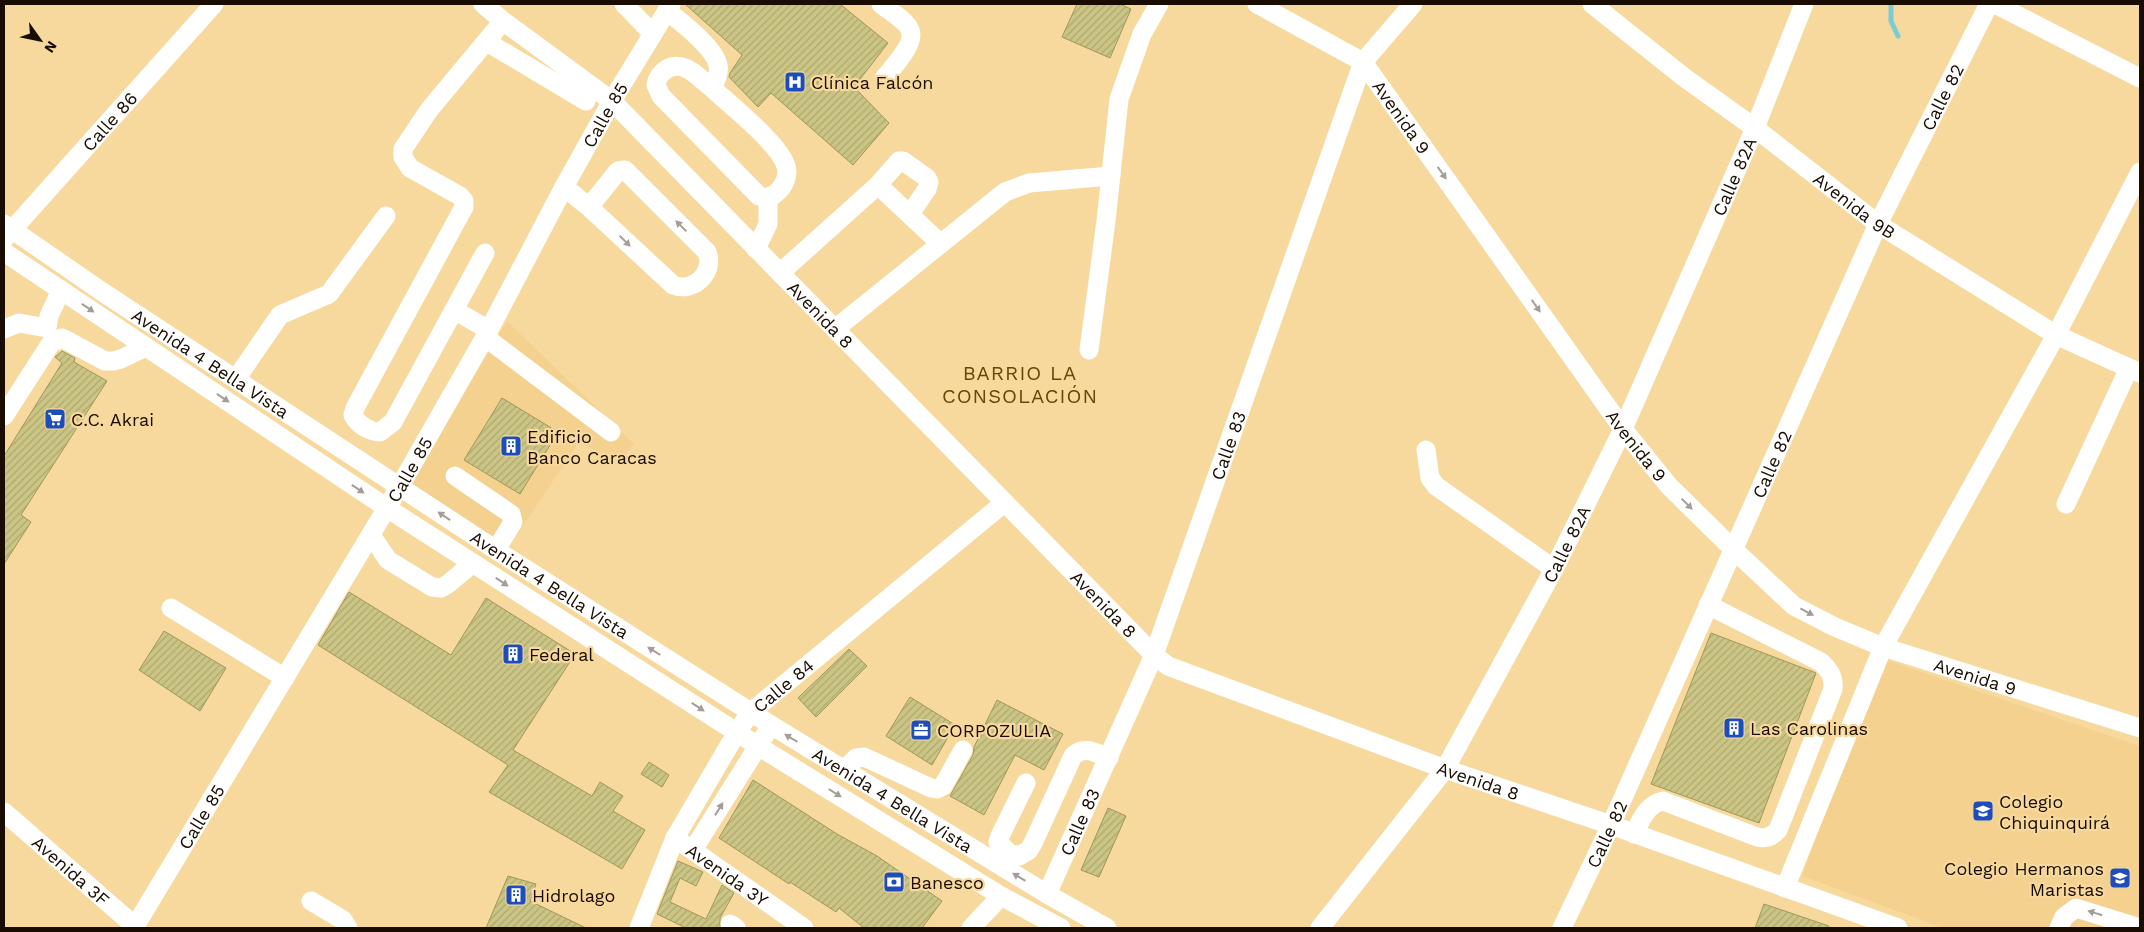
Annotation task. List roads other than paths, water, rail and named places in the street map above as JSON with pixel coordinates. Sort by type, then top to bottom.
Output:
[{"type":"street","name":"Calle 86","points":[[6,231],[214,4]]},
{"type":"street","name":"Avenida 8","points":[[483,4],[503,21],[612,101],[684,172],[756,249],[1004,503],[1154,655],[1168,666],[1445,769],[1611,825],[1898,928]]},
{"type":"street","points":[[624,4],[653,34]]},
{"type":"street","points":[[881,4],[907,26],[911,35],[909,45],[885,77]]},
{"type":"street","points":[[1089,350],[1119,99],[1142,34],[1159,4]]},
{"type":"street","name":"Avenida 9","points":[[1257,4],[1363,62],[1623,429],[1669,486],[1794,606],[1836,627],[1883,647],[2140,728]]},
{"type":"street","name":"Calle 83","points":[[1047,894],[1154,655],[1363,62],[1413,4]]},
{"type":"street","name":"Calle 82A","points":[[1320,928],[1445,769],[1554,569],[1623,429],[1755,128],[1804,4]]},
{"type":"street","name":"Calle 82","points":[[1562,928],[1611,825],[1878,224],[1989,4]]},
{"type":"street","points":[[1995,4],[2140,78]]},
{"type":"street","name":"Avenida 9B","points":[[1604,7],[1684,78],[1755,128],[1878,224],[2056,335],[2135,370]]},
{"type":"street","points":[[669,8],[695,33],[716,60],[718,74],[712,88]]},
{"type":"street","name":"Calle 85","points":[[136,928],[400,486],[487,334],[564,187],[612,101],[669,8]]},
{"type":"street","points":[[485,253],[393,422],[380,432],[374,432],[356,422],[353,415],[355,408],[464,207],[464,202],[460,196],[410,168],[403,158],[403,148],[429,110],[503,21]]},
{"type":"street","points":[[486,42],[586,101]]},
{"type":"street","points":[[679,66],[687,68],[712,88],[770,143],[784,161],[787,173],[776,194],[763,198],[755,192],[661,96],[656,85],[663,72],[670,67],[679,66]]},
{"type":"street","points":[[780,273],[878,185],[899,161],[903,161],[928,178],[929,182],[927,189],[910,214]]},
{"type":"street","points":[[564,187],[590,207],[672,285],[685,287],[694,284],[710,266],[707,252],[624,170],[618,171],[590,207]]},
{"type":"street","points":[[1785,888],[1883,647],[2056,335],[2140,172]]},
{"type":"street","points":[[835,329],[1005,192],[1029,183],[1111,176]]},
{"type":"street","points":[[878,185],[940,244]]},
{"type":"street","points":[[756,249],[768,224],[768,198]]},
{"type":"street","points":[[236,379],[280,315],[329,294],[386,216]]},
{"type":"street","name":"Avenida 4 Bella Vista","points":[[6,231],[496,550],[771,725],[1047,894],[1107,928]]},
{"type":"street","name":"Avenida 4 Bella Vista","points":[[4,252],[387,508],[758,746],[1001,896],[1061,928]]},
{"type":"street","points":[[4,416],[48,347],[54,333],[49,316],[61,290]]},
{"type":"street","points":[[454,310],[611,432]]},
{"type":"street","points":[[4,328],[19,323],[54,333],[105,361],[113,362],[146,347]]},
{"type":"street","points":[[2066,504],[2135,370]]},
{"type":"street","points":[[1426,450],[1430,478],[1436,486],[1554,569]]},
{"type":"street","points":[[455,476],[511,514],[512,522],[496,550]]},
{"type":"street","name":"Calle 84","points":[[639,928],[675,838],[737,732],[751,712],[1004,503]]},
{"type":"street","points":[[371,535],[388,560],[432,587],[441,588],[448,584],[473,563]]},
{"type":"street","points":[[1634,834],[1648,809],[1655,802],[1663,801],[1757,837],[1766,838],[1773,836],[1778,830],[1833,689],[1834,679],[1821,662],[1708,605]]},
{"type":"street","points":[[171,608],[285,678]]},
{"type":"street","name":"Calle 84","points":[[693,850],[771,725]]},
{"type":"street","points":[[1026,783],[998,842],[1009,853],[1020,856],[1029,850],[1033,843],[1073,756],[1085,749],[1109,758]]},
{"type":"street","points":[[844,770],[856,758],[864,757],[937,790],[943,786],[963,750]]},
{"type":"street","name":"Avenida 3F","points":[[4,812],[11,828],[136,928]]},
{"type":"street","name":"Avenida 3Y","points":[[675,838],[804,928]]},
{"type":"street","points":[[971,928],[1001,896]]},
{"type":"street","points":[[311,900],[344,920],[348,928]]},
{"type":"street","points":[[2059,928],[2064,917],[2076,908],[2140,928]]},
{"type":"waterway","points":[[1891,4],[1891,21],[1898,36]]},
{"type":"place","name":"Clínica Falcón","points":[[795,82]]},
{"type":"place","name":"C.C. Akrai","points":[[55,419]]},
{"type":"place","name":"Edificio Banco Caracas","points":[[511,446]]},
{"type":"place","name":"Federal","points":[[513,654]]},
{"type":"place","name":"Las Carolinas","points":[[1734,728]]},
{"type":"place","name":"CORPOZULIA","points":[[921,730]]},
{"type":"place","name":"Colegio Chiquinquirá","points":[[1983,811]]},
{"type":"place","name":"Colegio Hermanos Maristas","points":[[2120,878]]},
{"type":"place","name":"Banesco","points":[[894,882]]},
{"type":"place","name":"Hidrolago","points":[[516,895]]},
{"type":"district","name":"BARRIO LA CONSOLACIÓN","points":[[1020,384]]}]
